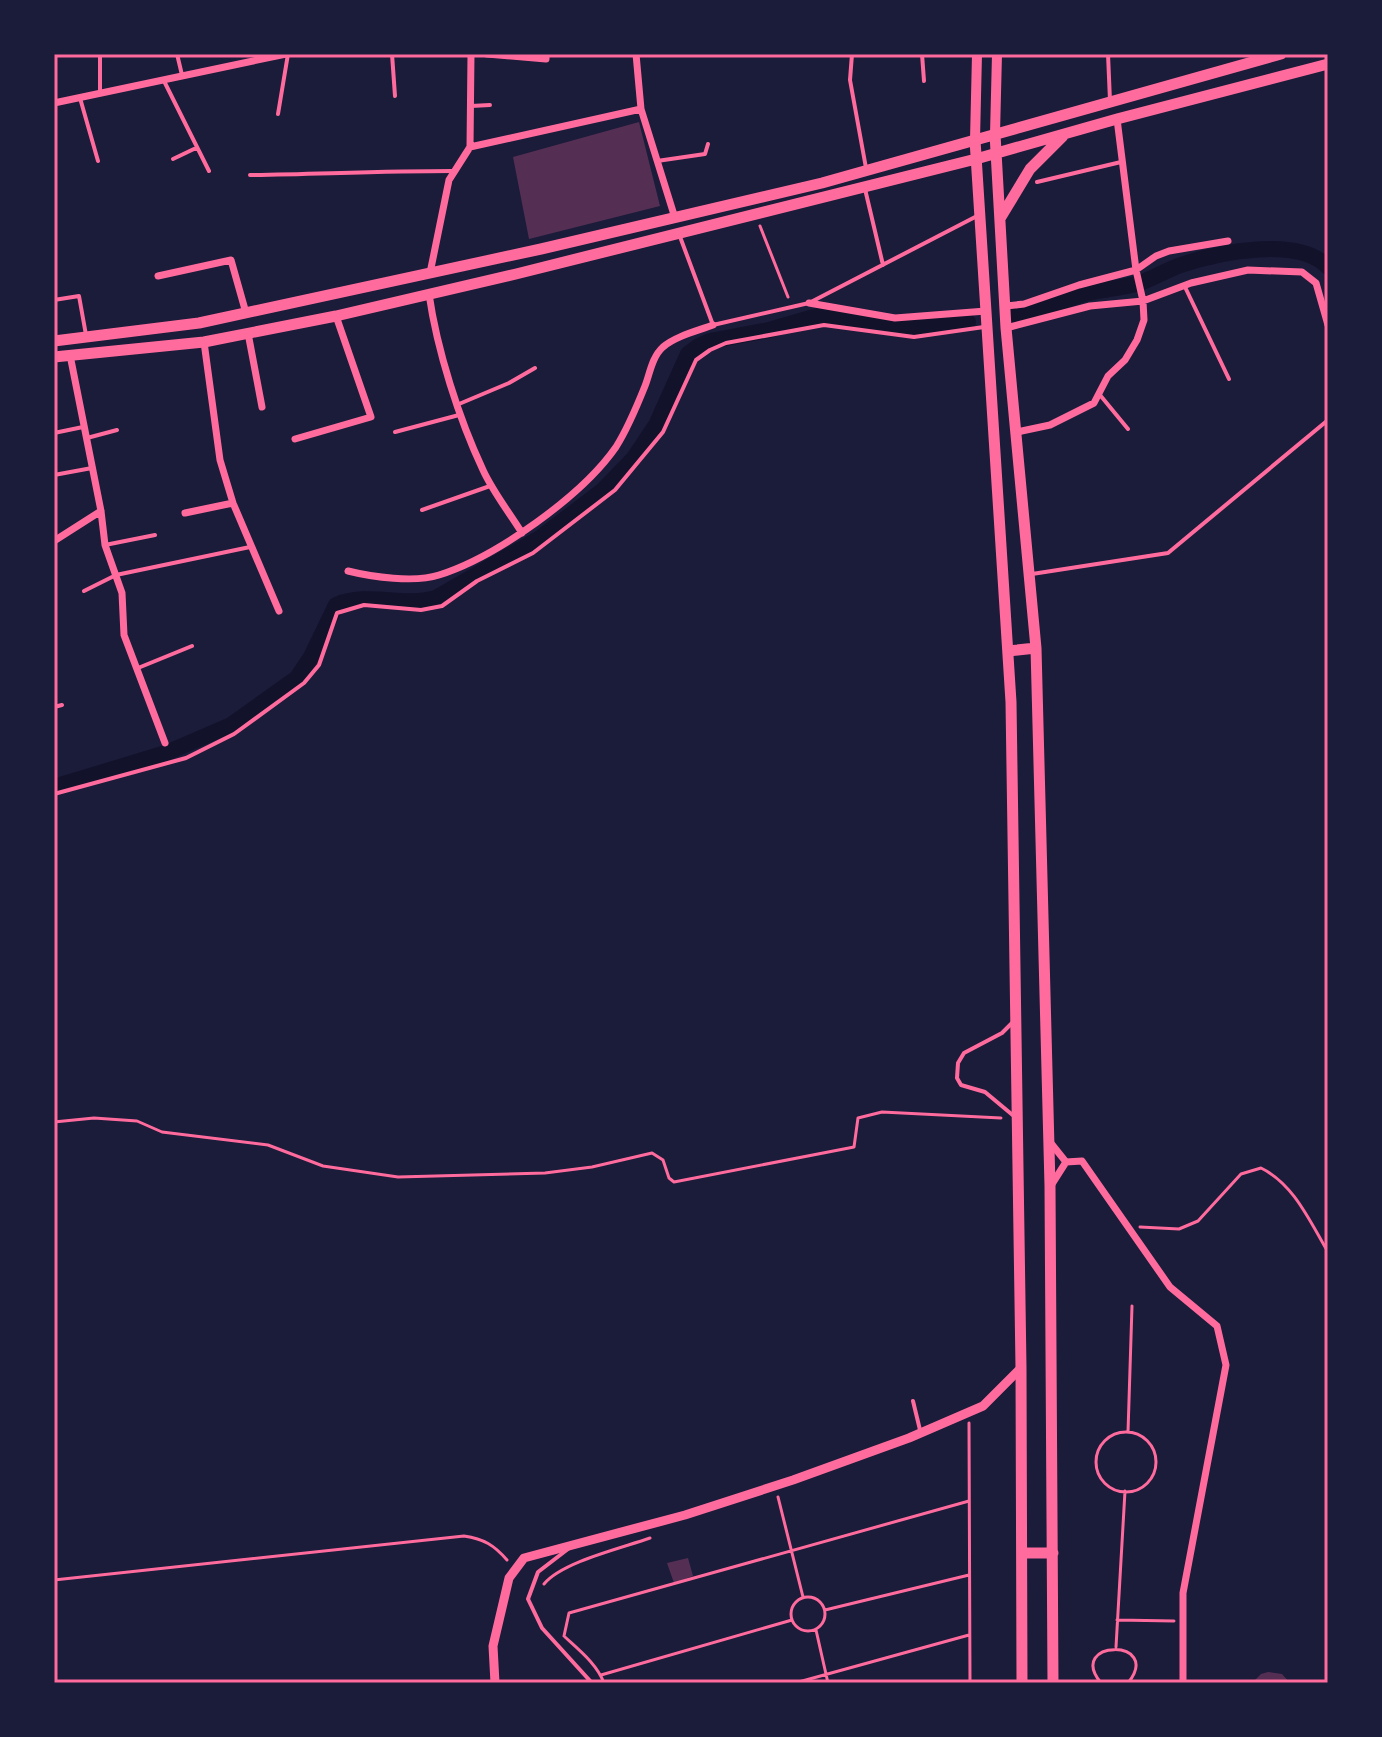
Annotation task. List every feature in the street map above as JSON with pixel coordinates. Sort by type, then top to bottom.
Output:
[{"type":"main road","points":[[977,54],[975,140],[1011,702],[1021,1368],[1022,1683]]},
{"type":"main road","points":[[997,54],[995,134],[1006,328],[1036,648],[1050,1186],[1053,1683]]},
{"type":"main road","points":[[54,341],[199,323],[675,218],[866,171],[1277,55]]},
{"type":"main road","points":[[54,357],[204,342],[336,316],[996,154],[1328,64]]},
{"type":"main road","points":[[1000,217],[1030,169],[1066,134]]},
{"type":"main road","points":[[675,218],[679,234]]},
{"type":"main road","points":[[429,294],[430,273]]},
{"type":"main road","points":[[1008,651],[1036,648]]},
{"type":"main road","points":[[1022,1553],[1053,1553]]},
{"type":"street","points":[[54,103],[265,56],[287,54]]},
{"type":"street","points":[[430,273],[449,180],[470,147],[471,54]]},
{"type":"street","points":[[487,54],[546,56]]},
{"type":"street","points":[[636,54],[641,109],[675,218]]},
{"type":"street","points":[[470,147],[641,109]]},
{"type":"street","points":[[1017,432],[1050,425],[1085,409],[1100,395],[1108,376],[1125,360],[1144,320],[1117,119]]},
{"type":"street","points":[[1006,306],[1024,304],[1136,270],[1169,251],[1228,241]]},
{"type":"street","points":[[158,276],[231,260],[246,313]]},
{"type":"street","points":[[1006,328],[1090,306],[1143,301],[1184,286],[1248,270],[1302,272],[1316,283],[1328,325]]},
{"type":"street","points":[[429,294],[434,328],[480,462],[522,533]]},
{"type":"street","points":[[809,303],[895,318],[986,311]]},
{"type":"street","points":[[295,439],[371,417],[336,316]]},
{"type":"street","points":[[348,571],[378,578],[436,576],[522,533],[591,478],[616,446],[662,348],[713,325]]},
{"type":"street","points":[[248,333],[262,407]]},
{"type":"street","points":[[204,342],[220,460],[233,503],[279,611]]},
{"type":"street","points":[[70,355],[105,545],[122,593],[124,635],[165,743]]},
{"type":"street","points":[[185,513],[233,503]]},
{"type":"street","points":[[54,541],[101,511]]},
{"type":"street","points":[[1049,1140],[1066,1162]]},
{"type":"street","points":[[1066,1162],[1082,1161],[1170,1287],[1217,1326],[1226,1365],[1183,1593],[1183,1683]]},
{"type":"street","points":[[1050,1186],[1066,1162]]},
{"type":"street","points":[[495,1683],[493,1646],[509,1578],[524,1558],[712,1507],[920,1432],[983,1406],[1021,1368]]},
{"type":"lane","points":[[100,54],[100,93]]},
{"type":"lane","points":[[177,54],[182,75]]},
{"type":"lane","points":[[278,114],[287,54]]},
{"type":"lane","points":[[392,54],[395,96]]},
{"type":"lane","points":[[852,54],[850,80],[866,171]]},
{"type":"lane","points":[[922,54],[924,81]]},
{"type":"lane","points":[[1108,54],[1110,104]]},
{"type":"lane","points":[[163,79],[209,171]]},
{"type":"lane","points":[[80,98],[98,161]]},
{"type":"lane","points":[[471,106],[490,105]]},
{"type":"lane","points":[[657,161],[705,154],[708,144]]},
{"type":"lane","points":[[173,159],[197,147]]},
{"type":"lane","points":[[1037,182],[1123,162]]},
{"type":"lane","points":[[250,175],[455,171]]},
{"type":"lane","points":[[865,186],[883,265]]},
{"type":"lane","points":[[679,234],[713,325],[809,303],[981,214]]},
{"type":"lane","points":[[1184,286],[1229,379]]},
{"type":"lane","points":[[54,300],[79,296],[87,337]]},
{"type":"lane","points":[[54,794],[186,758],[234,734],[304,683],[319,665],[337,613],[364,605],[421,610],[442,606],[477,581],[533,553],[615,490],[663,432],[696,360],[710,350],[726,343],[824,325],[914,337],[987,326]]},
{"type":"lane","points":[[459,404],[509,383],[535,368]]},
{"type":"lane","points":[[1100,395],[1128,429]]},
{"type":"lane","points":[[395,432],[462,414]]},
{"type":"lane","points":[[1030,575],[1168,553],[1328,420]]},
{"type":"lane","points":[[54,433],[83,427]]},
{"type":"lane","points":[[85,438],[117,430]]},
{"type":"lane","points":[[54,475],[92,468]]},
{"type":"lane","points":[[422,510],[492,485]]},
{"type":"lane","points":[[105,545],[155,535]]},
{"type":"lane","points":[[84,591],[116,575],[252,547]]},
{"type":"lane","points":[[136,669],[192,646]]},
{"type":"lane","points":[[54,707],[62,705]]},
{"type":"lane","points":[[1016,1019],[1002,1033],[964,1053],[958,1063],[957,1078],[961,1085],[985,1092],[1017,1119]]},
{"type":"lane","points":[[913,1401],[920,1432]]},
{"type":"lane","points":[[576,1543],[538,1572],[528,1599],[542,1628],[592,1683]]},
{"type":"path","points":[[755,214],[793,308]]},
{"type":"path","points":[[54,1122],[94,1118],[137,1121],[162,1132],[268,1145],[323,1166],[398,1177],[545,1173],[603,1165],[652,1153],[663,1160],[669,1178],[674,1182],[854,1147],[858,1118],[882,1112],[1017,1119]]},
{"type":"path","points":[[1128,1226],[1179,1229],[1198,1221],[1241,1174],[1261,1168],[1292,1192],[1328,1252]]},
{"type":"path","points":[[1128,1432],[1132,1306]]},
{"type":"path","points":[[969,1423],[970,1683]]},
{"type":"path","points":[[1128,1432],[1142,1436],[1149,1442],[1156,1460],[1151,1479],[1144,1486],[1125,1491],[1115,1489],[1100,1477],[1096,1458],[1105,1440],[1113,1434],[1128,1432]]},
{"type":"path","points":[[1116,1647],[1125,1491]]},
{"type":"path","points":[[777,1493],[803,1597]]},
{"type":"path","points":[[564,1636],[569,1613],[969,1501]]},
{"type":"path","points":[[54,1580],[464,1536],[483,1539],[498,1549],[515,1570]]},
{"type":"path","points":[[539,1591],[551,1576],[657,1536]]},
{"type":"path","points":[[825,1610],[969,1575]]},
{"type":"path","points":[[803,1597],[819,1600],[825,1610],[824,1622],[816,1630],[799,1629],[792,1620],[793,1604],[803,1597]]},
{"type":"path","points":[[601,1675],[792,1620]]},
{"type":"path","points":[[1117,1620],[1182,1622]]},
{"type":"path","points":[[554,1626],[601,1675],[604,1683]]},
{"type":"path","points":[[816,1630],[828,1683]]},
{"type":"path","points":[[795,1683],[969,1635]]},
{"type":"path","points":[[1101,1683],[1095,1673],[1095,1660],[1104,1650],[1116,1647],[1123,1649],[1133,1659],[1134,1672],[1128,1683]]},
{"type":"building","points":[[639,122],[660,206],[529,239],[513,157]]},
{"type":"building","points":[[688,1558],[693,1576],[674,1583],[667,1563]]},
{"type":"building","points":[[1268,1672],[1282,1674],[1290,1683],[1252,1683]]},
{"type":"waterway","points":[[1012,316],[1088,293],[1136,284],[1181,265],[1216,255],[1278,249],[1315,257],[1328,267]]},
{"type":"waterway","points":[[54,787],[166,753],[231,725],[297,678],[311,657],[336,605],[361,599],[423,601],[436,598],[540,538],[602,491],[634,458],[656,425],[688,354],[699,346],[821,315],[889,327],[912,328],[968,322]]}]
